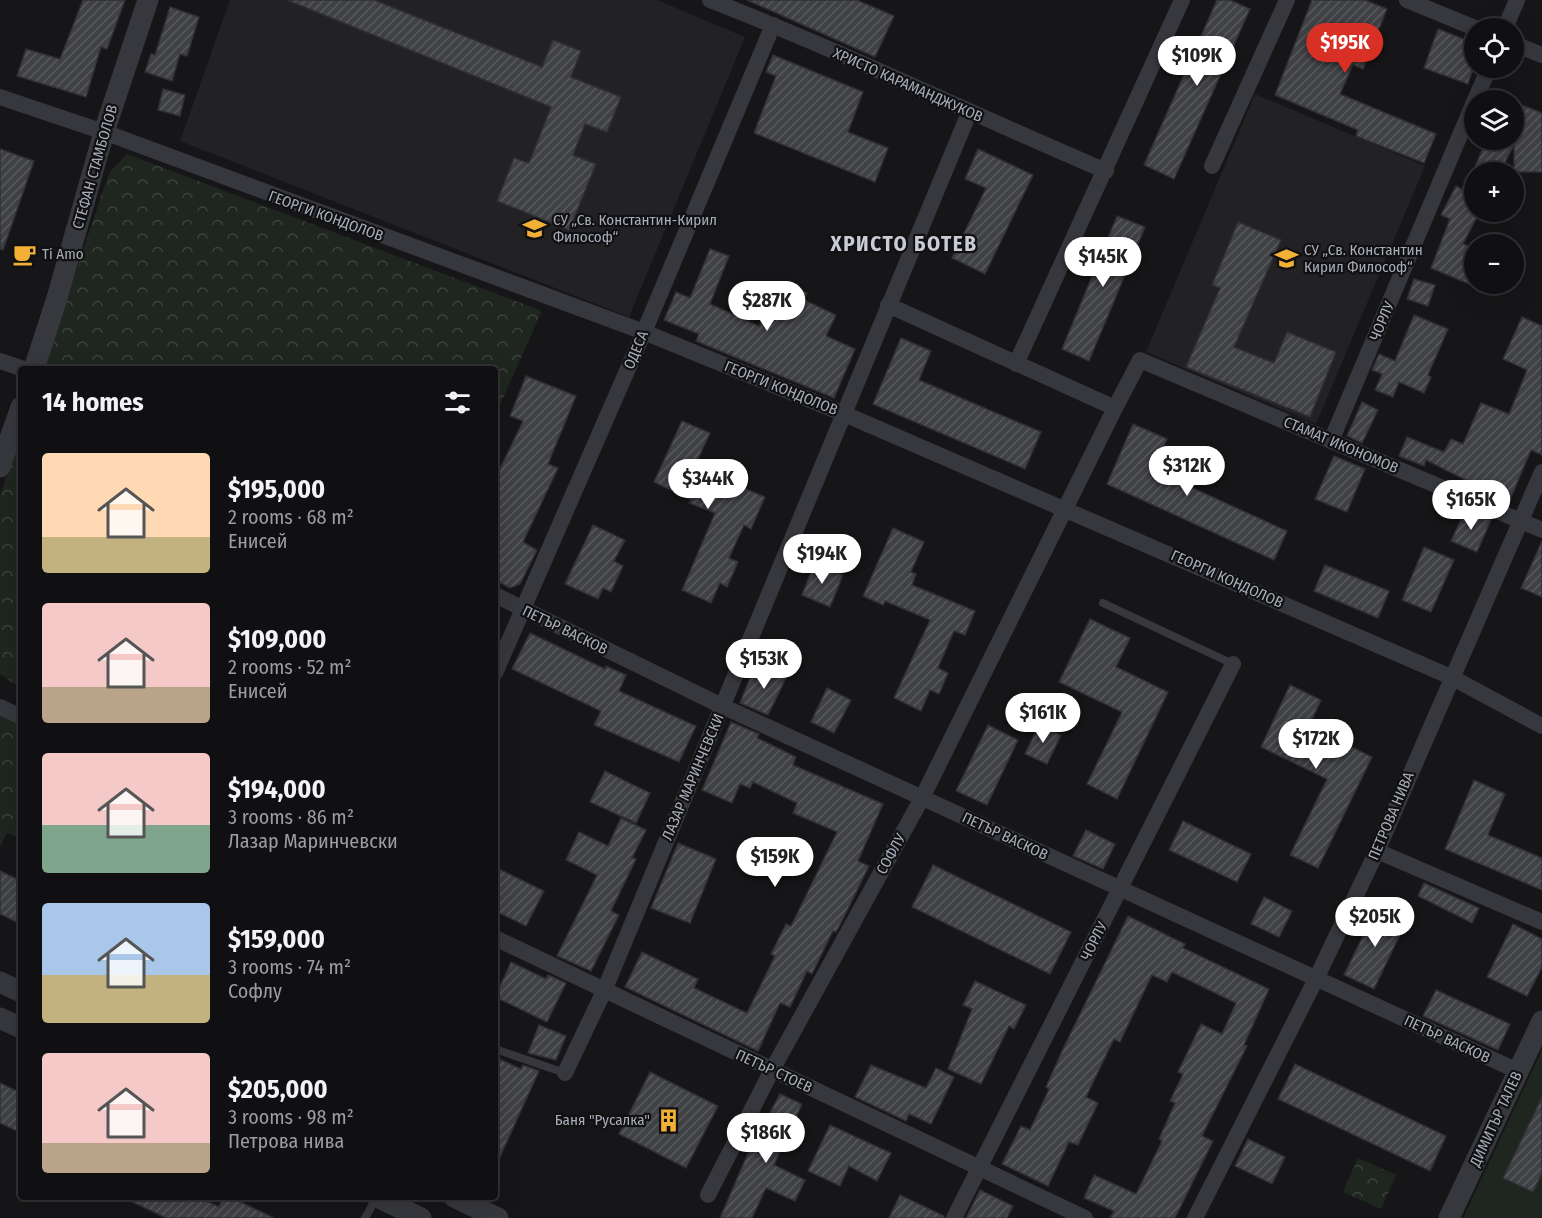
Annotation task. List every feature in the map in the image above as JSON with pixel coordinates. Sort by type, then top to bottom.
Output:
[{"type":"street","name":"СТЕФАН СТАМБОЛОВ","points":[[35,366],[57,298],[104,132],[148,0]]},
{"type":"street","points":[[1016,364],[1106,171],[1182,0]]},
{"type":"street","points":[[1212,166],[1287,0]]},
{"type":"street","points":[[1407,0],[1464,23]]},
{"type":"street","points":[[1509,18],[1517,0]]},
{"type":"street","name":"ХРИСТО КАРАМАНДЖУКОВ","points":[[718,1],[969,113],[1106,171]]},
{"type":"street","name":"ОДЕСА","points":[[498,666],[644,332],[773,24]]},
{"type":"street","points":[[1524,48],[1542,55]]},
{"type":"street","name":"ГЕОРГИ КОНДОЛОВ","points":[[0,97],[104,132],[644,332],[1065,508],[1451,677],[1542,726]]},
{"type":"street","name":"ЛАЗАР МАРИНЧЕВСКИ","points":[[565,1072],[604,991],[842,413],[969,113]]},
{"type":"street","name":"ЧОРЛУ","points":[[1331,441],[1464,127]]},
{"type":"street","points":[[888,305],[1115,408]]},
{"type":"street","name":"СТАМАТ ИКОНОМОВ","points":[[1140,360],[1542,530]]},
{"type":"street","name":"СОФЛУ","points":[[708,1195],[772,1070],[922,798],[1140,360]]},
{"type":"street","points":[[0,361],[18,367]]},
{"type":"street","points":[[0,467],[18,416]]},
{"type":"street","name":"ПЕТРОВА НИВА","points":[[1195,1218],[1316,979],[1377,851],[1542,472]]},
{"type":"street","name":"ПЕТЪР ВАСКОВ","points":[[498,597],[722,706],[1518,1071]]},
{"type":"street","name":"ЧОРЛУ","points":[[954,1218],[1233,664]]},
{"type":"street","points":[[0,707],[18,716]]},
{"type":"street","points":[[1377,851],[1542,922]]},
{"type":"street","name":"ПЕТЪР СТОЕВ","points":[[498,939],[1085,1218]]},
{"type":"street","points":[[0,982],[18,991]]},
{"type":"street","points":[[0,1018],[18,1027]]},
{"type":"street","name":"ДИМИТЪР ТАЛЕВ","points":[[1449,1218],[1542,1021]]},
{"type":"street","points":[[383,1200],[421,1218]]},
{"type":"street","points":[[460,1200],[498,1218]]},
{"type":"lane","points":[[1103,603],[1233,664]]},
{"type":"lane","points":[[498,1049],[565,1072]]},
{"type":"lane","points":[[366,1218],[375,1200]]},
{"type":"shaded area","name":"СУ „Св. Константин-Кирил Философ“","points":[[230,0],[657,0],[745,37],[629,317],[180,141]]},
{"type":"shaded area","name":"СУ „Св. Константин Кирил Философ“","points":[[1255,94],[1425,166],[1316,424],[1146,352]]},
{"type":"green space","points":[[127,154],[542,311],[498,409],[498,366],[44,366],[109,173]]},
{"type":"green space","points":[[18,442],[18,686],[0,674],[0,495]]},
{"type":"green space","points":[[0,716],[18,725],[18,838],[7,833],[0,847]]},
{"type":"green space","points":[[1542,1050],[1542,1218],[1463,1218]]},
{"type":"green space","points":[[1358,1158],[1396,1175],[1381,1209],[1343,1192]]},
{"type":"building","points":[[83,0],[125,0],[107,49],[101,47],[86,97],[17,76],[26,49],[60,59]]},
{"type":"building","points":[[287,0],[374,0],[542,67],[553,40],[581,51],[571,77],[621,97],[607,132],[585,124],[573,155],[596,164],[569,230],[497,201],[514,158],[529,163],[551,107]]},
{"type":"building","points":[[747,0],[857,0],[894,16],[875,57]]},
{"type":"building","points":[[1217,0],[1230,0],[1250,9],[1174,179],[1144,165]]},
{"type":"building","points":[[1312,0],[1365,0],[1387,9],[1363,69],[1353,65],[1340,94],[1436,134],[1424,163],[1356,136],[1358,130],[1275,95]]},
{"type":"building","points":[[170,7],[199,17],[187,56],[180,54],[172,81],[145,72],[151,54],[155,55]]},
{"type":"building","points":[[1438,29],[1464,39],[1464,78],[1470,78],[1468,84],[1424,68]]},
{"type":"building","points":[[773,55],[863,92],[848,132],[888,148],[875,182],[754,133],[776,76],[766,72]]},
{"type":"building","points":[[163,89],[185,95],[180,116],[158,110]]},
{"type":"building","points":[[1524,106],[1542,113],[1542,172],[1524,172],[1524,162],[1514,162],[1514,150],[1524,150]]},
{"type":"building","points":[[0,149],[34,161],[3,250],[0,249]]},
{"type":"building","points":[[978,149],[1033,175],[985,274],[952,258],[986,188],[965,179]]},
{"type":"building","points":[[1482,150],[1511,150],[1505,162],[1477,162]]},
{"type":"building","points":[[1456,186],[1464,190],[1464,222],[1474,222],[1468,234],[1464,234],[1464,282],[1431,268],[1450,219],[1441,215]]},
{"type":"building","points":[[1117,216],[1145,227],[1089,361],[1062,349]]},
{"type":"building","points":[[1238,222],[1281,240],[1234,347],[1274,363],[1287,332],[1336,352],[1310,417],[1186,367],[1220,288],[1212,285]]},
{"type":"building","points":[[710,249],[729,256],[710,304],[759,326],[773,293],[786,290],[789,285],[807,293],[804,300],[836,315],[826,336],[855,349],[834,398],[696,341],[699,334],[664,320],[676,292],[690,298]]},
{"type":"building","points":[[1414,279],[1435,285],[1428,306],[1407,299]]},
{"type":"building","points":[[1414,315],[1448,329],[1428,375],[1431,377],[1424,393],[1399,382],[1393,397],[1375,390],[1382,374],[1372,370],[1379,354],[1395,361]]},
{"type":"building","points":[[1522,317],[1542,326],[1542,455],[1531,450],[1509,502],[1500,498],[1499,501],[1474,490],[1476,485],[1426,460],[1424,466],[1399,456],[1407,437],[1444,452],[1451,439],[1463,444],[1481,403],[1509,414],[1527,370],[1503,359]]},
{"type":"building","points":[[901,338],[931,351],[919,380],[1041,432],[1025,469],[873,404]]},
{"type":"building","points":[[526,376],[576,396],[548,464],[558,468],[523,542],[537,550],[520,584],[510,588],[498,582],[498,473],[523,421],[510,416]]},
{"type":"building","points":[[1362,402],[1378,410],[1362,443],[1347,436]]},
{"type":"building","points":[[682,421],[710,433],[698,459],[707,463],[703,471],[765,497],[751,529],[744,525],[729,558],[738,562],[727,587],[720,583],[711,603],[682,590],[715,513],[689,503],[691,500],[654,482]]},
{"type":"building","points":[[1133,424],[1167,439],[1153,470],[1287,531],[1274,560],[1107,484]]},
{"type":"building","points":[[1334,456],[1365,469],[1347,512],[1315,499]]},
{"type":"building","points":[[1466,509],[1491,520],[1477,552],[1451,541]]},
{"type":"building","points":[[593,525],[625,540],[614,561],[623,566],[611,592],[603,588],[598,599],[565,584]]},
{"type":"building","points":[[893,528],[924,542],[911,572],[916,574],[912,585],[975,611],[965,635],[954,631],[938,668],[948,673],[939,694],[930,690],[921,711],[894,698],[930,620],[885,601],[883,605],[863,596]]},
{"type":"building","points":[[1542,541],[1542,597],[1521,588]]},
{"type":"building","points":[[1424,547],[1454,560],[1431,612],[1402,600]]},
{"type":"building","points":[[814,564],[843,575],[830,607],[802,595]]},
{"type":"building","points":[[1325,565],[1389,591],[1378,618],[1314,591]]},
{"type":"building","points":[[1090,619],[1130,638],[1116,667],[1168,692],[1117,799],[1087,784],[1122,712],[1059,682]]},
{"type":"building","points":[[530,633],[605,669],[606,666],[626,675],[619,691],[696,726],[679,762],[594,725],[601,711],[512,669]]},
{"type":"building","points":[[769,665],[788,674],[768,715],[740,703],[751,675],[762,680]]},
{"type":"building","points":[[1290,685],[1321,700],[1309,726],[1372,757],[1318,868],[1290,855],[1327,779],[1261,747]]},
{"type":"building","points":[[827,688],[851,700],[834,733],[811,722]]},
{"type":"building","points":[[731,722],[759,734],[757,738],[796,757],[793,765],[883,804],[858,861],[869,866],[841,923],[836,932],[833,931],[812,974],[807,971],[790,1007],[780,1003],[758,1051],[625,987],[642,952],[698,979],[694,988],[747,1013],[775,956],[771,954],[786,924],[791,926],[837,832],[793,813],[797,803],[753,782],[750,788],[740,784],[732,803],[702,790]]},
{"type":"building","points":[[988,725],[1018,740],[987,805],[956,791]]},
{"type":"building","points":[[1039,725],[1061,735],[1047,764],[1025,754]]},
{"type":"building","points":[[605,771],[650,793],[636,823],[590,802]]},
{"type":"building","points":[[1474,780],[1505,794],[1488,835],[1542,858],[1542,890],[1445,849]]},
{"type":"building","points":[[621,818],[646,830],[632,858],[636,859],[611,911],[619,915],[591,971],[557,956],[597,875],[566,860],[579,832],[608,846]]},
{"type":"building","points":[[1183,821],[1251,854],[1237,882],[1169,850]]},
{"type":"building","points":[[1086,830],[1115,844],[1103,869],[1073,856]]},
{"type":"building","points":[[678,843],[716,859],[690,923],[651,908]]},
{"type":"building","points":[[933,865],[1071,932],[1050,974],[912,907]]},
{"type":"building","points":[[498,868],[544,891],[526,926],[498,912]]},
{"type":"building","points":[[0,871],[18,880],[18,923],[0,914]]},
{"type":"building","points":[[1424,883],[1479,908],[1472,923],[1418,896]]},
{"type":"building","points":[[1264,897],[1292,911],[1279,937],[1251,924]]},
{"type":"building","points":[[1377,907],[1406,922],[1374,989],[1344,975]]},
{"type":"building","points":[[1128,916],[1185,944],[1183,948],[1269,989],[1244,1045],[1247,1046],[1202,1136],[1213,1141],[1175,1218],[1110,1218],[1114,1211],[1084,1198],[1094,1175],[1136,1194],[1162,1141],[1159,1139],[1175,1103],[1170,1101],[1183,1074],[1178,1072],[1201,1024],[1222,1034],[1236,1003],[1172,972],[1167,982],[1152,975],[1120,1042],[1114,1039],[1086,1097],[1098,1103],[1078,1145],[1069,1142],[1048,1186],[1002,1164],[1021,1126],[1030,1130],[1049,1089],[1046,1087],[1062,1051]]},
{"type":"building","points":[[1513,924],[1542,939],[1542,967],[1527,996],[1487,977]]},
{"type":"building","points":[[511,962],[546,979],[548,975],[566,983],[547,1022],[498,998],[498,990]]},
{"type":"building","points":[[975,981],[1026,1005],[1014,1029],[1009,1026],[981,1084],[948,1069],[972,1009],[963,1005]]},
{"type":"building","points":[[1436,990],[1510,1024],[1498,1050],[1423,1016]]},
{"type":"building","points":[[539,1025],[566,1036],[556,1060],[528,1053]]},
{"type":"building","points":[[498,1058],[521,1069],[523,1065],[539,1071],[498,1161]]},
{"type":"building","points":[[1295,1064],[1446,1136],[1430,1171],[1278,1099]]},
{"type":"building","points":[[871,1065],[926,1088],[936,1068],[954,1077],[931,1124],[909,1114],[906,1121],[855,1097]]},
{"type":"building","name":"Баня \"Русалка\"","points":[[650,1072],[718,1106],[686,1168],[619,1134]]},
{"type":"building","points":[[0,1083],[18,1092],[18,1132],[0,1123]]},
{"type":"building","points":[[780,1094],[802,1104],[774,1165],[805,1180],[795,1201],[766,1188],[752,1218],[720,1218],[748,1153]]},
{"type":"building","points":[[1542,1097],[1542,1173],[1533,1192],[1503,1178]]},
{"type":"building","points":[[830,1125],[891,1153],[877,1181],[849,1166],[840,1186],[808,1171]]},
{"type":"building","points":[[1248,1139],[1285,1157],[1272,1184],[1235,1166]]},
{"type":"building","points":[[980,1190],[1013,1206],[1007,1218],[966,1218]]},
{"type":"building","points":[[900,1195],[944,1216],[944,1218],[889,1218]]},
{"type":"building","points":[[128,1200],[204,1200],[219,1207],[222,1200],[236,1200],[274,1218],[166,1218]]},
{"type":"place","name":"СУ „Св. Константин-Кирил Философ“","points":[[535,229]]},
{"type":"place","name":"Ti Amo","points":[[24,254]]},
{"type":"place","name":"СУ „Св. Константин Кирил Философ“","points":[[1286,259]]},
{"type":"place","name":"Баня \"Русалка\"","points":[[668,1120]]},
{"type":"district","name":"ХРИСТО БОТЕВ","points":[[904,244]]}]
